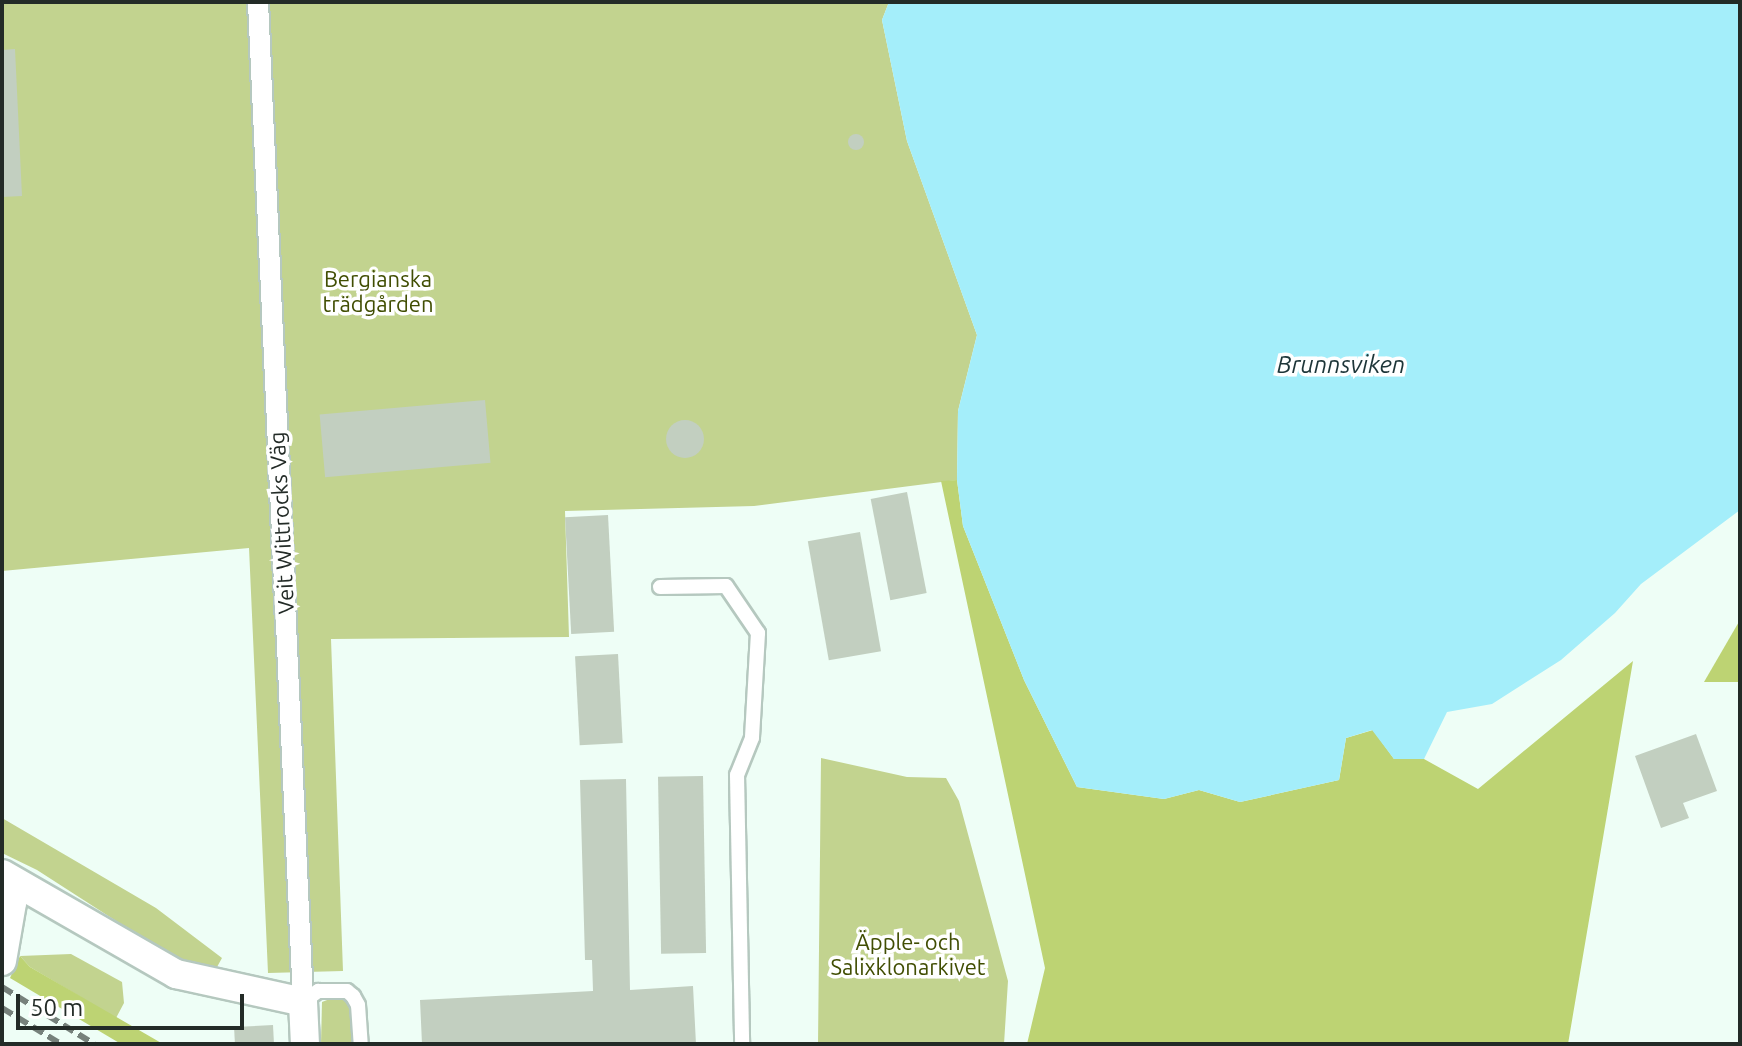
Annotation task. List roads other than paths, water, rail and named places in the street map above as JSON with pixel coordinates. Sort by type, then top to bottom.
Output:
[{"type":"street","name":"Veit Wittrocks Väg","points":[[258,2],[305,1044]]},
{"type":"street","points":[[2,874],[176,974],[303,1002]]},
{"type":"street","points":[[2,883],[12,903],[5,952]]},
{"type":"street","points":[[5,952],[33,913],[63,909]]},
{"type":"lane","points":[[660,587],[726,586],[758,633],[752,738],[737,775],[742,1044]]},
{"type":"lane","points":[[303,1002],[318,991],[347,991],[358,1005],[361,1044]]},
{"type":"water","name":"Brunnsviken","points":[[889,2],[1740,2],[1740,510],[1641,584],[1615,613],[1561,660],[1492,704],[1447,712],[1424,759],[1394,759],[1372,730],[1346,738],[1339,780],[1240,802],[1199,790],[1164,799],[1077,787],[1024,680],[963,526],[957,480],[958,411],[977,335],[907,141],[882,20]]},
{"type":"railway","points":[[2,987],[94,1044]]},
{"type":"railway","points":[[2,1008],[61,1044]]},
{"type":"park label","name":"Bergianska trädgården","points":[[378,290]]},
{"type":"park label","name":"Äpple- och Salixklonarkivet","points":[[908,954]]}]
